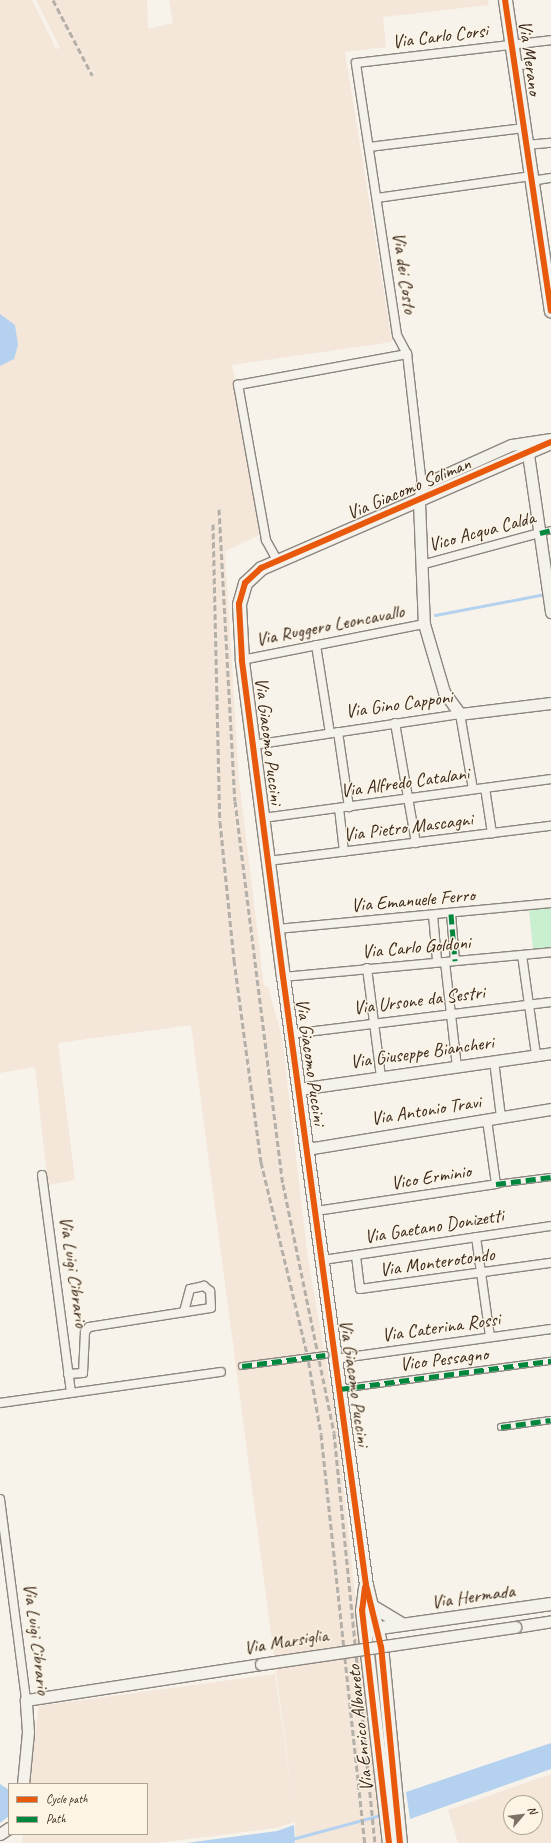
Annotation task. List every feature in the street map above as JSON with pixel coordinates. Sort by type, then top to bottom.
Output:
[{"type":"main road","name":"Via Merano","points":[[505,0],[511,44],[521,65],[526,145],[551,311]]},
{"type":"main road","name":"Via Giacomo Soliman","points":[[277,560],[419,502],[528,454],[551,442]]},
{"type":"main road","name":"Via Giacomo Puccini","points":[[277,560],[253,573],[241,592],[242,660],[283,977],[323,1260],[330,1357],[340,1389],[366,1585],[367,1608]]},
{"type":"main road","name":"Via Hermada","points":[[370,1629],[400,1623],[551,1604]]},
{"type":"main road","points":[[367,1608],[400,1623]]},
{"type":"main road","name":"Via Enrico Albareto","points":[[367,1608],[400,1843]]},
{"type":"main road","name":"Via Enrico Albareto","points":[[370,1629],[389,1843]]},
{"type":"street","name":"Via Carlo Corsi","points":[[356,63],[551,40]]},
{"type":"street","name":"Via dei Costo","points":[[356,63],[398,335],[407,354],[422,485]]},
{"type":"street","points":[[369,147],[524,128]]},
{"type":"street","points":[[526,145],[551,142]]},
{"type":"street","points":[[377,198],[531,178],[551,178]]},
{"type":"street","points":[[277,560],[266,540],[238,385],[407,354]]},
{"type":"street","name":"Via Giacomo Soliman","points":[[419,502],[422,485],[511,445],[551,439]]},
{"type":"street","points":[[528,454],[550,609]]},
{"type":"street","points":[[419,502],[424,624],[444,692],[460,714],[473,789]]},
{"type":"street","name":"Vico Acqua Calda","points":[[421,565],[551,530]]},
{"type":"street","name":"Via Ruggero Leoncavallo","points":[[242,660],[424,624]]},
{"type":"street","points":[[316,645],[330,733]]},
{"type":"street","name":"Via Gino Capponi","points":[[254,744],[460,714],[551,703]]},
{"type":"street","points":[[395,723],[416,843]]},
{"type":"street","points":[[338,732],[349,807]]},
{"type":"street","name":"Via Alfredo Catalani","points":[[263,818],[551,779]]},
{"type":"street","points":[[485,788],[492,833]]},
{"type":"street","points":[[339,808],[344,852]]},
{"type":"street","name":"Via Pietro Mascagni","points":[[268,861],[551,826]]},
{"type":"street","name":"Via Emanuele Ferro","points":[[277,929],[451,914],[551,903]]},
{"type":"street","points":[[451,914],[455,961]]},
{"type":"street","points":[[433,915],[451,1013],[457,1066]]},
{"type":"street","name":"Via Carlo Goldoni","points":[[283,977],[441,961],[551,952]]},
{"type":"street","points":[[522,955],[536,1055]]},
{"type":"street","points":[[367,968],[381,1078]]},
{"type":"street","name":"Via Ursone da Sestri","points":[[291,1034],[374,1021],[551,1002]]},
{"type":"street","name":"Via Giuseppe Biancheri","points":[[299,1089],[551,1053]]},
{"type":"street","points":[[494,1061],[502,1117]]},
{"type":"street","name":"Via Antonio Travi","points":[[307,1149],[551,1109]]},
{"type":"street","points":[[487,1120],[496,1184]]},
{"type":"street","name":"Via Luigi Cibrario","points":[[42,1175],[71,1391]]},
{"type":"street","name":"Vico Erminio","points":[[316,1211],[551,1177]]},
{"type":"street","name":"Via Gaetano Donizetti","points":[[323,1260],[551,1226]]},
{"type":"street","points":[[476,1237],[490,1337]]},
{"type":"street","name":"Via Monterotondo","points":[[356,1256],[360,1289],[551,1263]]},
{"type":"street","name":"Via Luigi Cibrario","points":[[68,1374],[83,1372],[85,1332],[89,1327],[211,1308],[210,1291],[198,1285],[190,1289],[184,1312]]},
{"type":"street","name":"Via Caterina Rossi","points":[[330,1357],[551,1329]]},
{"type":"street","points":[[242,1366],[330,1357]]},
{"type":"street","name":"Vico Pessagno","points":[[340,1389],[551,1361]]},
{"type":"street","points":[[0,1403],[71,1391],[221,1372]]},
{"type":"street","points":[[501,1427],[551,1420]]},
{"type":"street","name":"Via Luigi Cibrario","points":[[0,1499],[26,1700],[28,1732],[23,1783]]},
{"type":"street","name":"Via Marsiglia","points":[[26,1700],[551,1621]]},
{"type":"shaded area","points":[[0,0],[32,0],[56,49],[60,48],[36,0],[147,0],[148,29],[173,23],[169,0],[488,0],[489,5],[383,17],[386,47],[345,52],[392,342],[232,365],[264,533],[225,551],[239,780],[264,986],[268,987],[282,1037],[308,1259],[336,1417],[382,1843],[296,1843],[295,1822],[276,1828],[157,1843],[22,1843],[23,1835],[148,1835],[148,1783],[29,1783],[39,1706],[275,1674],[295,1816],[191,1025],[58,1043],[75,1180],[48,1185],[35,1067],[0,1073]]},
{"type":"shaded area","points":[[551,1774],[551,1843],[458,1843],[448,1810]]},
{"type":"green space","points":[[551,908],[551,947],[533,949],[529,910]]},
{"type":"water","points":[[0,314],[15,325],[18,345],[14,359],[0,366]]},
{"type":"water","points":[[551,1743],[551,1769],[410,1819],[406,1792]]},
{"type":"water","points":[[0,1784],[8,1789],[8,1817],[0,1823]]},
{"type":"water","points":[[294,1825],[295,1843],[186,1843],[277,1831]]},
{"type":"waterway","points":[[435,615],[545,594]]},
{"type":"waterway","points":[[292,1839],[381,1815]]},
{"type":"railway","points":[[53,0],[92,75]]},
{"type":"railway","points":[[219,509],[235,801],[283,1184],[334,1433],[375,1843]]},
{"type":"railway","points":[[213,524],[220,822],[234,960],[261,1162],[307,1353],[321,1434],[365,1843]]},
{"type":"marked path","points":[[540,533],[551,530]]},
{"type":"marked path","points":[[451,914],[455,961]]},
{"type":"marked path","points":[[496,1184],[551,1177]]},
{"type":"marked path","points":[[242,1366],[325,1355]]},
{"type":"marked path","points":[[340,1389],[551,1361]]},
{"type":"marked path","points":[[501,1427],[551,1420]]},
{"type":"cycle path","points":[[505,0],[551,311]]},
{"type":"cycle path","points":[[400,1843],[381,1647],[366,1585],[283,977],[242,660],[239,604],[245,583],[261,568],[551,442]]},
{"type":"cycle path","points":[[365,1587],[362,1610],[389,1843]]}]
